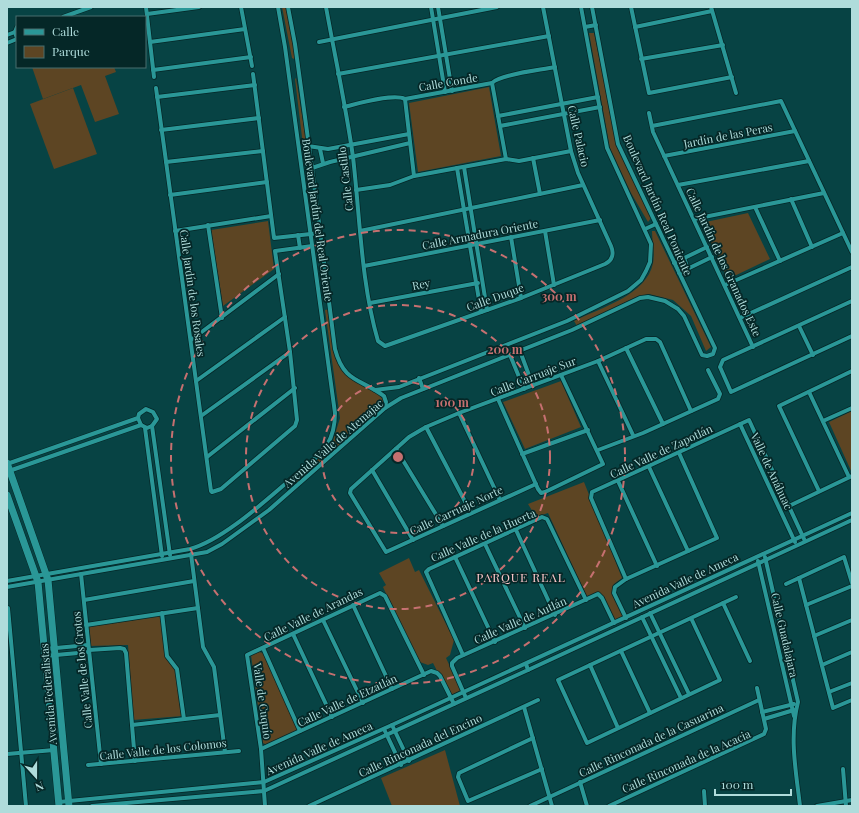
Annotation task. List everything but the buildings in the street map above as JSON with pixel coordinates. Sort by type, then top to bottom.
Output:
[{"type":"street","points":[[66,16],[91,7]]},
{"type":"street","points":[[146,7],[154,77]]},
{"type":"street","points":[[147,14],[199,7]]},
{"type":"street","points":[[241,7],[252,66]]},
{"type":"street","name":"Boulevard Jardín del Real Oriente","points":[[278,7],[288,68],[335,413],[335,425],[332,436]]},
{"type":"street","name":"Boulevard Jardín del Real Oriente","points":[[288,7],[298,67],[329,308],[338,362],[356,381],[375,390]]},
{"type":"street","name":"Calle Castillo","points":[[326,7],[351,145],[364,266],[370,303],[378,341],[385,346]]},
{"type":"street","points":[[431,7],[445,92]]},
{"type":"street","points":[[438,7],[452,91]]},
{"type":"street","points":[[319,42],[497,7]]},
{"type":"street","name":"Calle Palacio","points":[[543,7],[571,151],[583,185],[613,250],[609,262]]},
{"type":"street","name":"Boulevard Jardín Real Poniente","points":[[581,7],[608,148],[645,229],[651,252],[646,271]]},
{"type":"street","name":"Boulevard Jardín Real Poniente","points":[[592,7],[618,144],[715,348],[713,354],[710,355]]},
{"type":"street","points":[[631,7],[649,93],[732,77]]},
{"type":"street","points":[[635,27],[711,9],[736,93]]},
{"type":"street","points":[[585,27],[596,25]]},
{"type":"street","points":[[150,42],[245,29]]},
{"type":"street","points":[[7,35],[15,32],[16,36]]},
{"type":"street","points":[[338,74],[549,36]]},
{"type":"street","points":[[641,59],[722,45]]},
{"type":"street","points":[[153,70],[251,57]]},
{"type":"street","points":[[288,68],[298,67]]},
{"type":"street","name":"Calle Conde","points":[[344,107],[389,98],[400,97],[405,99],[452,91],[492,83],[494,80],[506,77],[555,67]]},
{"type":"street","points":[[253,74],[274,238],[320,233]]},
{"type":"street","points":[[492,83],[506,160]]},
{"type":"street","points":[[157,97],[255,85]]},
{"type":"street","name":"Calle Jardín de los Rosales","points":[[156,88],[212,492],[221,490],[294,426],[298,415],[295,388]]},
{"type":"street","points":[[498,116],[598,97]]},
{"type":"street","points":[[405,99],[414,176]]},
{"type":"street","points":[[585,100],[587,110]]},
{"type":"street","points":[[652,126],[781,101],[852,252]]},
{"type":"street","points":[[500,126],[600,108]]},
{"type":"street","name":"Calle Jardín de los Granados Este","points":[[649,113],[652,126],[664,156],[753,347]]},
{"type":"street","points":[[162,130],[259,118]]},
{"type":"street","name":"Jardín de las Peras","points":[[664,156],[796,131]]},
{"type":"street","points":[[308,146],[320,149],[351,145],[409,134]]},
{"type":"street","points":[[312,168],[323,163],[410,143]]},
{"type":"street","points":[[320,149],[323,163]]},
{"type":"street","points":[[166,162],[263,151]]},
{"type":"street","points":[[356,190],[390,185],[414,176],[457,168],[506,160],[519,161],[571,151]]},
{"type":"street","points":[[533,158],[540,194]]},
{"type":"street","name":"Calle Jardín de los Granados Este","points":[[678,185],[809,161]]},
{"type":"street","points":[[464,167],[487,310]]},
{"type":"street","points":[[457,168],[481,312]]},
{"type":"street","points":[[170,195],[267,182]]},
{"type":"street","points":[[360,231],[583,185]]},
{"type":"street","points":[[694,219],[824,193]]},
{"type":"street","points":[[791,199],[812,247]]},
{"type":"street","points":[[755,207],[780,261]]},
{"type":"street","points":[[175,231],[271,216]]},
{"type":"street","name":"Calle Armadura Oriente","points":[[364,266],[600,220]]},
{"type":"street","points":[[645,229],[656,224]]},
{"type":"street","points":[[208,225],[222,318]]},
{"type":"street","points":[[545,231],[554,284]]},
{"type":"street","points":[[725,285],[843,233]]},
{"type":"street","points":[[298,235],[300,248]]},
{"type":"street","points":[[511,237],[521,298]]},
{"type":"street","points":[[207,456],[295,388],[275,251],[312,246]]},
{"type":"street","points":[[674,263],[707,248]]},
{"type":"street","points":[[679,273],[712,257]]},
{"type":"street","points":[[684,258],[688,269]]},
{"type":"street","name":"Calle Duque","points":[[385,346],[521,298],[609,262]]},
{"type":"street","points":[[740,318],[852,267]]},
{"type":"street","name":"Avenida Valle de Atemajac","points":[[375,390],[392,389],[567,322],[628,291],[641,280],[646,271]]},
{"type":"street","points":[[190,340],[222,318],[279,274]]},
{"type":"street","name":"Rey","points":[[370,303],[476,283],[483,283]]},
{"type":"street","name":"Avenida Valle de Atemajac","points":[[48,577],[81,574],[207,552],[269,510],[384,408],[401,398],[572,330],[640,298],[658,299],[672,304],[684,316],[702,355],[710,355]]},
{"type":"street","points":[[852,301],[720,363],[721,370],[731,392],[852,336]]},
{"type":"street","points":[[320,308],[329,308]]},
{"type":"street","points":[[196,382],[285,317]]},
{"type":"street","points":[[567,322],[572,330]]},
{"type":"street","points":[[799,326],[813,355]]},
{"type":"street","name":"Calle Carruaje Sur","points":[[383,550],[351,497],[351,489],[409,437],[426,427],[498,398],[598,361],[646,338],[656,339],[660,342],[691,411]]},
{"type":"street","points":[[626,348],[663,424]]},
{"type":"street","points":[[520,351],[533,386]]},
{"type":"street","points":[[201,416],[290,352]]},
{"type":"street","points":[[510,355],[524,389]]},
{"type":"street","points":[[598,361],[633,435]]},
{"type":"street","points":[[516,369],[525,365]]},
{"type":"street","points":[[598,450],[633,435],[643,433],[720,397],[708,370]]},
{"type":"street","points":[[819,491],[779,406],[852,371]]},
{"type":"street","points":[[498,398],[536,484],[541,493],[545,492],[603,464],[598,450],[561,375]]},
{"type":"street","points":[[419,378],[423,389]]},
{"type":"street","points":[[375,390],[384,396],[386,402],[384,408]]},
{"type":"street","points":[[789,506],[851,477],[809,392]]},
{"type":"street","points":[[823,421],[852,408]]},
{"type":"street","points":[[8,467],[138,418],[139,414],[146,409],[154,412],[157,419],[152,426],[170,559]]},
{"type":"street","points":[[459,413],[500,500]]},
{"type":"street","points":[[138,418],[143,427],[163,560]]},
{"type":"street","name":"Valle de Anáhuac","points":[[796,545],[740,424],[748,420],[805,541]]},
{"type":"street","name":"Calle Valle de Zapotlán","points":[[626,579],[590,495],[592,492],[740,424]]},
{"type":"street","points":[[8,467],[143,427],[152,426]]},
{"type":"street","points":[[426,427],[471,513]]},
{"type":"street","points":[[522,454],[588,430]]},
{"type":"street","name":"Avenida Valle de Atemajac","points":[[7,588],[38,579],[204,545],[263,503],[313,460],[326,446],[332,436]]},
{"type":"street","points":[[396,449],[443,526]]},
{"type":"street","points":[[626,618],[613,589],[626,579],[717,538],[679,453]]},
{"type":"street","name":"Avenida Federalistas","points":[[8,467],[48,577],[69,803]]},
{"type":"street","points":[[649,467],[688,551]]},
{"type":"street","points":[[372,470],[413,540]]},
{"type":"street","points":[[618,481],[657,566]]},
{"type":"street","points":[[286,483],[292,491]]},
{"type":"street","name":"Calle Carruaje Norte","points":[[383,550],[388,551],[536,484]]},
{"type":"street","name":"Avenida Federalistas","points":[[7,495],[38,579],[59,804]]},
{"type":"street","name":"Avenida Valle de Ameca","points":[[59,804],[264,782],[384,729],[852,513]]},
{"type":"street","name":"Calle Valle de la Huerta","points":[[463,655],[426,572],[429,569],[455,557],[545,517],[586,600]]},
{"type":"street","name":"Avenida Valle de Ameca","points":[[92,806],[264,791],[852,520]]},
{"type":"street","points":[[516,530],[555,614]]},
{"type":"street","points":[[220,534],[225,541]]},
{"type":"street","points":[[485,544],[525,628]]},
{"type":"street","points":[[190,549],[203,647],[214,667],[224,752]]},
{"type":"street","name":"Calle Guadalajara","points":[[764,553],[798,702],[795,710],[793,747],[800,806]]},
{"type":"street","name":"Calle Guadalajara","points":[[757,556],[792,704],[795,710]]},
{"type":"street","points":[[455,557],[495,642]]},
{"type":"street","points":[[786,584],[844,557],[852,582]]},
{"type":"street","name":"Calle Valle de los Crotos","points":[[81,574],[101,764]]},
{"type":"street","points":[[799,578],[833,708],[852,700]]},
{"type":"street","name":"Avenida Valle de Atemajac","points":[[7,581],[38,579]]},
{"type":"street","points":[[84,600],[194,581]]},
{"type":"street","points":[[806,605],[852,586]]},
{"type":"street","name":"Calle Valle de Arandas","points":[[247,655],[353,606],[375,594],[383,593],[424,674]]},
{"type":"street","name":"Calle Valle de Autlán","points":[[464,692],[452,666],[454,661],[463,655],[495,642],[598,594],[600,595],[614,623]]},
{"type":"street","points":[[691,618],[720,680],[587,742],[558,680],[736,597]]},
{"type":"street","points":[[723,603],[750,661]]},
{"type":"street","points":[[353,606],[392,689]]},
{"type":"street","points":[[8,608],[8,624],[13,660],[26,806]]},
{"type":"street","points":[[86,625],[198,608]]},
{"type":"street","points":[[770,609],[774,612],[777,608]]},
{"type":"street","points":[[162,613],[167,656],[177,669],[184,719]]},
{"type":"street","points":[[650,613],[689,694]]},
{"type":"street","points":[[642,617],[681,698]]},
{"type":"street","points":[[323,620],[363,702]]},
{"type":"street","points":[[814,636],[852,620]]},
{"type":"street","points":[[293,634],[332,717]]},
{"type":"street","points":[[45,652],[120,648],[124,650],[126,653],[135,761]]},
{"type":"street","points":[[263,648],[300,731]]},
{"type":"street","points":[[45,652],[89,649]]},
{"type":"street","points":[[621,651],[650,713]]},
{"type":"street","points":[[822,665],[852,652]]},
{"type":"street","name":"Valle de Cuquío","points":[[247,655],[261,749],[265,806]]},
{"type":"street","points":[[7,661],[13,660]]},
{"type":"street","points":[[526,664],[528,670]]},
{"type":"street","points":[[590,665],[618,728]]},
{"type":"street","points":[[424,674],[431,672],[437,673],[454,704]]},
{"type":"street","name":"Calle Valle de Etzatlán","points":[[261,749],[424,674]]},
{"type":"street","points":[[828,692],[852,683]]},
{"type":"street","points":[[757,688],[764,718],[795,710]]},
{"type":"street","points":[[464,692],[466,698]]},
{"type":"street","name":"Calle Rinconada del Encino","points":[[309,806],[538,700]]},
{"type":"street","name":"Calle Rinconada de la Casuarina","points":[[530,806],[759,700]]},
{"type":"street","points":[[762,712],[798,702]]},
{"type":"street","points":[[524,706],[552,806]]},
{"type":"street","points":[[132,725],[220,715]]},
{"type":"street","name":"Calle Rinconada de la Acacia","points":[[609,806],[760,738],[766,729],[764,718]]},
{"type":"street","points":[[392,725],[409,761]]},
{"type":"street","points":[[384,729],[401,764]]},
{"type":"street","points":[[533,738],[459,773],[458,777],[467,800],[470,801],[542,769]]},
{"type":"street","points":[[7,754],[54,750]]},
{"type":"street","name":"Calle Valle de los Colomos","points":[[88,766],[239,751]]},
{"type":"street","points":[[844,769],[846,806]]},
{"type":"street","points":[[580,782],[587,806]]},
{"type":"street","points":[[699,806],[705,805],[704,791]]},
{"type":"street","points":[[817,806],[852,800]]},
{"type":"green space","points":[[282,7],[286,7],[296,57],[294,59],[292,58]]},
{"type":"green space","points":[[589,33],[594,33],[617,145],[651,218],[648,222],[631,193],[610,148]]},
{"type":"green space","points":[[32,68],[114,68],[116,72],[105,76],[119,114],[95,122],[81,85],[43,99]]},
{"type":"green space","points":[[296,78],[308,152],[304,154],[295,79]]},
{"type":"green space","points":[[489,87],[501,156],[418,172],[409,103]]},
{"type":"green space","points":[[73,88],[97,154],[54,169],[30,104]]},
{"type":"green space","points":[[748,213],[770,259],[728,279],[701,223]]},
{"type":"green space","points":[[268,221],[274,269],[223,306],[211,230]]},
{"type":"green space","points":[[652,231],[655,231],[711,347],[706,351],[691,316],[673,300],[649,294],[636,297],[577,326],[574,321],[621,299],[642,284],[649,274],[654,259]]},
{"type":"green space","points":[[329,309],[333,349],[339,364],[343,370],[353,378],[376,392],[385,402],[384,408],[296,485],[292,482],[333,441],[340,418],[325,310]]},
{"type":"green space","points":[[561,381],[581,427],[525,449],[503,402]]},
{"type":"green space","points":[[852,411],[852,473],[829,422]]},
{"type":"green space","points":[[584,482],[622,578],[614,584],[612,589],[623,616],[614,621],[601,594],[587,597],[548,513],[536,517],[528,504]]},
{"type":"green space","points":[[409,558],[415,572],[419,570],[454,640],[450,655],[446,658],[461,690],[450,696],[433,663],[428,665],[417,661],[383,587],[386,585],[379,573]]},
{"type":"green space","points":[[160,615],[166,656],[176,670],[183,716],[133,720],[128,645],[89,646],[88,626]]},
{"type":"green space","points":[[259,652],[263,653],[298,731],[267,745],[263,743],[251,655]]},
{"type":"green space","points":[[445,750],[460,806],[392,806],[381,778]]},
{"type":"district","name":"PARQUE REAL","points":[[521,577]]}]
